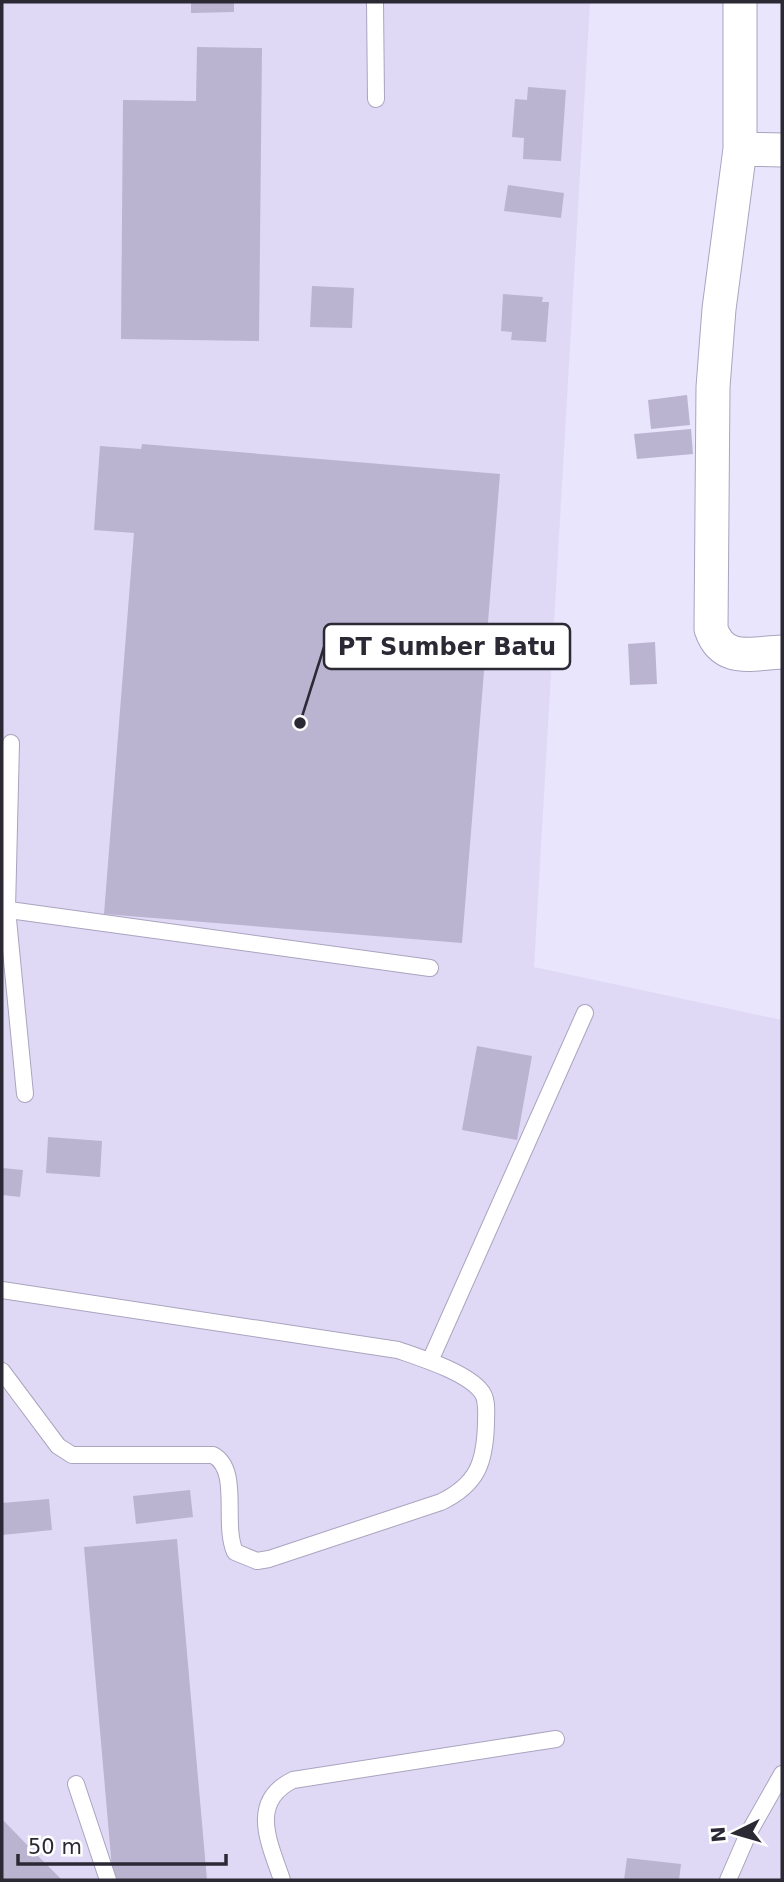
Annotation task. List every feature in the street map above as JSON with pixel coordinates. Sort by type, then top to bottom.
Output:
[{"type":"street","points":[[740,2],[740,149],[719,309],[713,387],[712,629],[716,642],[733,654],[782,652]]},
{"type":"street","points":[[740,149],[782,150]]},
{"type":"lane","points":[[375,2],[376,99]]},
{"type":"lane","points":[[11,743],[4,909],[25,1094]]},
{"type":"lane","points":[[4,909],[430,968]]},
{"type":"lane","points":[[430,1361],[585,1013]]},
{"type":"lane","points":[[2,1290],[398,1350],[430,1361],[479,1388],[486,1410],[485,1447],[478,1470],[470,1483],[458,1494],[442,1502],[257,1561],[235,1552],[230,1541],[229,1477],[221,1460],[213,1455],[72,1455],[58,1446],[2,1371]]},
{"type":"lane","points":[[282,1880],[265,1826],[271,1798],[279,1787],[293,1780],[556,1740]]},
{"type":"lane","points":[[728,1880],[748,1834],[782,1774]]},
{"type":"lane","points":[[76,1784],[108,1880]]},
{"type":"shaded area","points":[[2,2],[590,2],[534,967],[782,1020],[782,1880],[2,1880]]},
{"type":"building","points":[[191,2],[234,2],[234,12],[191,13]]},
{"type":"building","points":[[197,47],[262,48],[259,341],[121,339],[123,100],[196,101]]},
{"type":"building","points":[[528,87],[566,90],[561,161],[523,159],[524,138],[512,137],[515,99],[527,100]]},
{"type":"building","points":[[508,185],[564,193],[561,218],[504,211]]},
{"type":"building","points":[[312,286],[354,288],[352,328],[310,327]]},
{"type":"building","points":[[503,294],[543,297],[542,302],[549,302],[546,342],[511,340],[512,332],[501,331]]},
{"type":"building","points":[[687,395],[690,425],[651,429],[648,400]]},
{"type":"building","points":[[691,429],[693,454],[637,459],[634,434]]},
{"type":"building","points":[[142,444],[500,474],[462,943],[104,914],[134,533],[94,530],[100,446],[141,449]]},
{"type":"building","points":[[655,642],[657,684],[630,685],[628,644]]},
{"type":"building","points":[[477,1046],[532,1056],[517,1140],[462,1130]]},
{"type":"building","points":[[48,1137],[102,1141],[100,1177],[46,1173]]},
{"type":"building","points":[[2,1168],[23,1170],[20,1197],[2,1195]]},
{"type":"building","points":[[190,1490],[193,1517],[136,1524],[133,1496]]},
{"type":"building","points":[[49,1499],[52,1530],[2,1535],[2,1503]]},
{"type":"building","points":[[177,1539],[207,1880],[113,1880],[84,1547]]},
{"type":"building","points":[[2,1819],[32,1850],[62,1880],[2,1880]]},
{"type":"building","points":[[627,1858],[681,1864],[679,1880],[624,1880]]},
{"type":"place","name":"PT Sumber Batu","points":[[300,723]]}]
